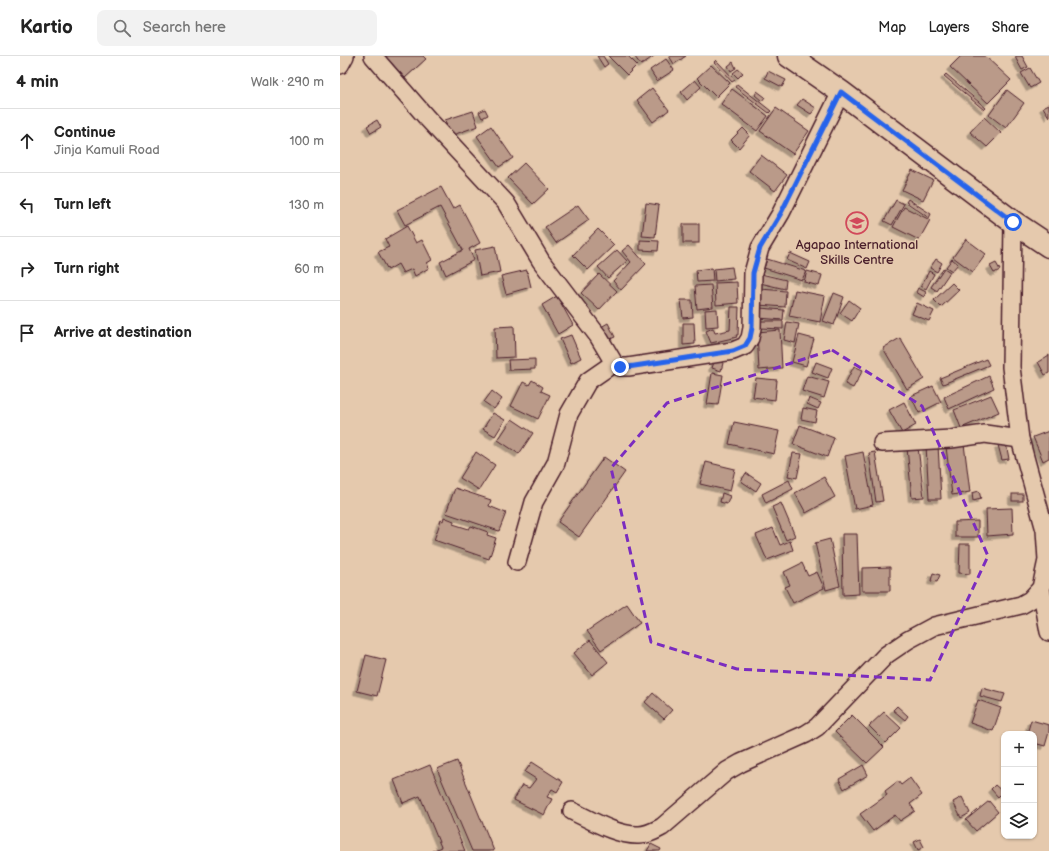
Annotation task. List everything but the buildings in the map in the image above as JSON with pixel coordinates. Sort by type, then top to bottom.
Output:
[{"type":"main road","points":[[789,56],[841,92],[1013,222],[1045,238]]},
{"type":"street","points":[[340,65],[345,56]]},
{"type":"street","points":[[373,56],[427,118],[506,203],[541,261],[598,336],[614,363],[620,367],[733,351],[745,346],[750,338],[752,328],[753,273],[760,248],[781,213],[841,92]]},
{"type":"street","points":[[1013,222],[1011,368],[1020,439],[1045,530],[1047,560],[1041,588],[1049,632]]},
{"type":"street","points":[[517,562],[534,502],[556,463],[569,414],[588,381],[614,363]]},
{"type":"street","points":[[882,443],[952,439],[985,434],[1020,439]]},
{"type":"street","points":[[572,811],[623,834],[639,835],[650,833],[662,827],[727,771],[741,763],[806,734],[817,727],[886,655],[908,640],[934,626],[1021,604],[1030,600],[1041,588]]},
{"type":"highlighted area","points":[[832,350],[922,406],[988,556],[930,680],[737,669],[651,642],[611,468],[667,403]]},
{"type":"place","name":"Agapao International Skills Centre","points":[[857,223]]},
{"type":"route","points":[[620,367],[733,351],[745,346],[750,338],[752,328],[753,273],[760,248],[781,213],[841,92],[1013,222]]}]
